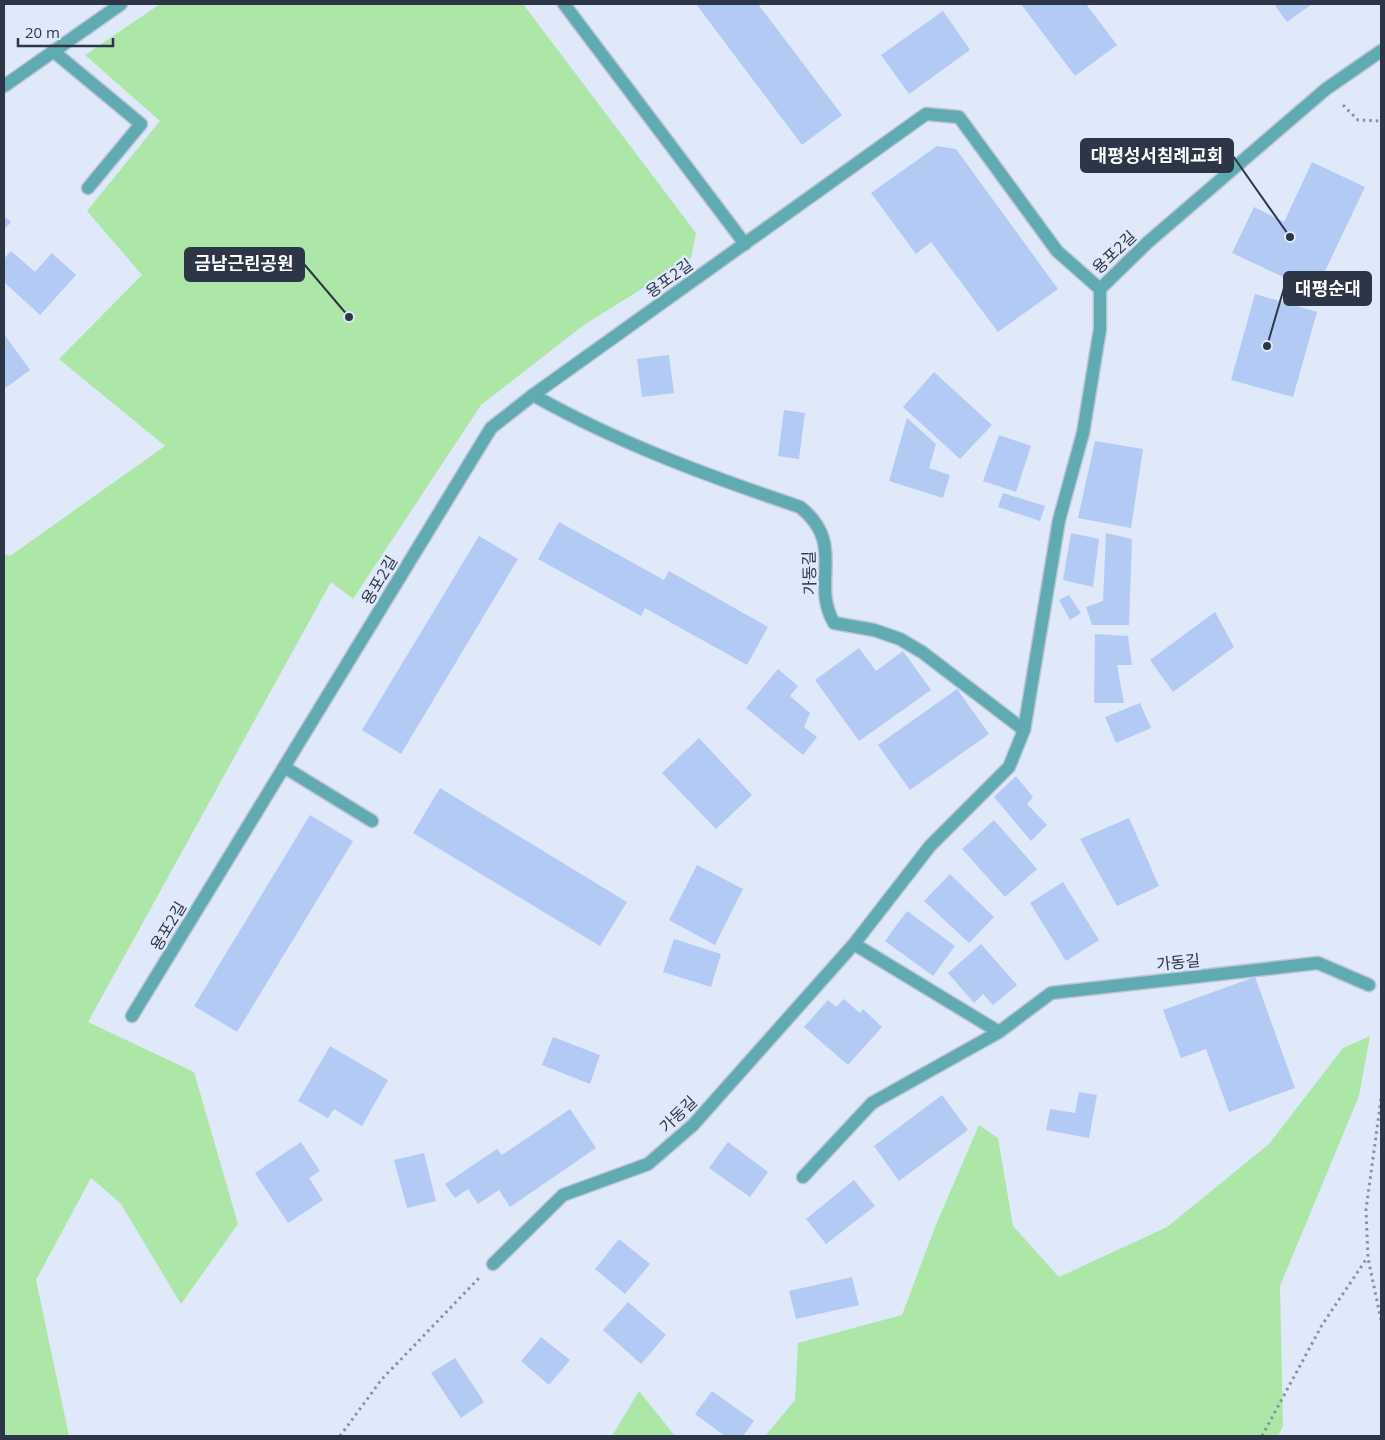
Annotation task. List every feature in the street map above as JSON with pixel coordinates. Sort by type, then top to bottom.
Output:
[{"type":"street","points":[[4,86],[120,4]]},
{"type":"street","points":[[564,4],[745,244]]},
{"type":"street","name":"용포2길","points":[[132,1016],[491,428],[534,395],[926,114],[959,118],[1057,251],[1100,289],[1147,243],[1326,89],[1381,51]]},
{"type":"street","points":[[54,52],[141,124],[88,188]]},
{"type":"street","name":"가동길","points":[[493,1264],[563,1195],[648,1164],[693,1125],[854,944],[930,846],[1009,767],[1024,730],[1059,520],[1085,424],[1100,329],[1100,289]]},
{"type":"street","name":"가동길","points":[[534,395],[578,421],[670,462],[800,507],[814,517],[826,547],[827,610],[834,623],[874,630],[900,639],[922,652],[1024,730]]},
{"type":"street","points":[[284,767],[372,821]]},
{"type":"street","points":[[854,944],[999,1032]]},
{"type":"street","name":"가동길","points":[[803,1177],[872,1103],[999,1032],[1051,992],[1318,963],[1369,985]]},
{"type":"path","points":[[1326,89],[1358,120],[1381,121]]},
{"type":"path","points":[[1381,1100],[1366,1210],[1368,1258],[1381,1320]]},
{"type":"path","points":[[1262,1436],[1322,1325],[1368,1258]]},
{"type":"path","points":[[340,1436],[382,1379],[493,1264]]},
{"type":"green space","points":[[160,4],[523,4],[696,233],[691,258],[584,325],[481,405],[353,599],[331,582],[88,1022],[194,1072],[238,1224],[181,1304],[121,1204],[91,1178],[36,1280],[69,1436],[4,1436],[4,554],[10,556],[165,446],[59,359],[142,275],[87,211],[160,121],[85,55]]},
{"type":"green space","points":[[1370,1036],[1359,1096],[1280,1286],[1283,1426],[1278,1436],[765,1436],[795,1400],[798,1343],[902,1315],[935,1227],[979,1125],[998,1138],[1013,1226],[1059,1277],[1167,1227],[1269,1144],[1343,1048]]},
{"type":"green space","points":[[639,1391],[675,1436],[612,1436]]},
{"type":"building","points":[[696,4],[758,4],[842,115],[802,145]]},
{"type":"building","points":[[1021,4],[1086,4],[1117,45],[1075,76]]},
{"type":"building","points":[[1274,4],[1312,4],[1287,22]]},
{"type":"building","points":[[943,11],[970,50],[909,94],[881,55]]},
{"type":"building","points":[[937,146],[956,149],[1058,289],[998,332],[931,242],[916,254],[871,193]]},
{"type":"building","points":[[1312,162],[1365,187],[1315,292],[1232,253],[1254,207],[1284,222]]},
{"type":"building","points":[[4,216],[11,222],[4,230]]},
{"type":"building","points":[[11,251],[35,272],[52,253],[76,275],[40,315],[4,282],[4,259]]},
{"type":"building","points":[[1255,294],[1317,312],[1293,397],[1231,380]]},
{"type":"building","points":[[4,334],[30,370],[4,389]]},
{"type":"building","points":[[669,355],[674,393],[642,397],[637,359]]},
{"type":"building","points":[[934,372],[992,425],[960,459],[903,407]]},
{"type":"building","points":[[784,410],[805,413],[799,459],[778,456]]},
{"type":"building","points":[[907,418],[936,444],[929,468],[950,475],[943,498],[889,481]]},
{"type":"building","points":[[999,435],[1031,446],[1016,492],[983,481]]},
{"type":"building","points":[[1095,441],[1143,449],[1131,528],[1078,518]]},
{"type":"building","points":[[1003,493],[1045,506],[1040,521],[998,507]]},
{"type":"building","points":[[559,522],[664,580],[669,571],[768,627],[747,665],[645,608],[641,616],[538,559]]},
{"type":"building","points":[[1071,533],[1099,539],[1093,587],[1063,580]]},
{"type":"building","points":[[1106,533],[1132,539],[1129,625],[1092,625],[1086,607],[1103,601]]},
{"type":"building","points":[[479,536],[518,559],[401,754],[362,730]]},
{"type":"building","points":[[1069,595],[1081,613],[1070,620],[1059,600]]},
{"type":"building","points":[[1215,612],[1234,647],[1173,692],[1150,660]]},
{"type":"building","points":[[1095,634],[1128,636],[1132,665],[1117,665],[1124,703],[1094,703]]},
{"type":"building","points":[[859,648],[876,671],[903,651],[931,690],[859,741],[815,680]]},
{"type":"building","points":[[778,669],[798,686],[790,696],[810,713],[804,727],[817,737],[803,755],[746,708]]},
{"type":"building","points":[[957,689],[989,734],[910,790],[878,745]]},
{"type":"building","points":[[1140,703],[1151,728],[1116,743],[1105,717]]},
{"type":"building","points":[[699,738],[752,795],[716,829],[662,773]]},
{"type":"building","points":[[1016,776],[1033,797],[1027,804],[1047,825],[1031,841],[994,797]]},
{"type":"building","points":[[440,788],[627,902],[600,946],[413,833]]},
{"type":"building","points":[[310,815],[353,841],[237,1032],[194,1006]]},
{"type":"building","points":[[1129,818],[1159,886],[1117,906],[1080,839]]},
{"type":"building","points":[[994,820],[1037,869],[1005,897],[962,849]]},
{"type":"building","points":[[697,865],[743,889],[715,945],[669,920]]},
{"type":"building","points":[[950,874],[994,917],[969,943],[924,901]]},
{"type":"building","points":[[1063,882],[1099,940],[1066,961],[1030,903]]},
{"type":"building","points":[[907,911],[955,946],[933,976],[885,941]]},
{"type":"building","points":[[674,939],[721,954],[711,987],[663,972]]},
{"type":"building","points":[[981,944],[1017,985],[993,1005],[983,994],[974,1003],[948,973]]},
{"type":"building","points":[[1255,977],[1295,1088],[1229,1112],[1206,1049],[1181,1058],[1163,1010]]},
{"type":"building","points":[[844,999],[860,1013],[863,1009],[882,1027],[848,1065],[804,1027],[828,1000],[836,1007]]},
{"type":"building","points":[[553,1037],[600,1055],[590,1084],[542,1065]]},
{"type":"building","points":[[330,1046],[388,1080],[362,1126],[334,1109],[328,1118],[298,1101]]},
{"type":"building","points":[[1079,1092],[1097,1095],[1089,1138],[1046,1130],[1050,1109],[1075,1113]]},
{"type":"building","points":[[942,1095],[968,1130],[899,1181],[874,1146]]},
{"type":"building","points":[[570,1109],[596,1148],[510,1207],[499,1190],[478,1204],[468,1189],[455,1198],[445,1184],[497,1149],[502,1155]]},
{"type":"building","points":[[301,1142],[320,1171],[309,1178],[323,1200],[288,1223],[255,1173]]},
{"type":"building","points":[[728,1142],[768,1172],[750,1197],[709,1168]]},
{"type":"building","points":[[424,1153],[436,1201],[407,1208],[394,1160]]},
{"type":"building","points":[[854,1180],[875,1206],[826,1244],[806,1219]]},
{"type":"building","points":[[619,1239],[650,1264],[625,1294],[595,1269]]},
{"type":"building","points":[[852,1277],[859,1305],[796,1319],[789,1291]]},
{"type":"building","points":[[628,1302],[666,1335],[641,1364],[603,1330]]},
{"type":"building","points":[[541,1337],[570,1360],[549,1385],[521,1361]]},
{"type":"building","points":[[455,1358],[484,1402],[461,1418],[431,1373]]},
{"type":"building","points":[[712,1391],[754,1421],[743,1436],[725,1436],[695,1414]]},
{"type":"place","name":"대평성서침례교회","points":[[1290,237]]},
{"type":"place","name":"금남근린공원","points":[[349,317]]},
{"type":"place","name":"대평순대","points":[[1267,346]]}]
